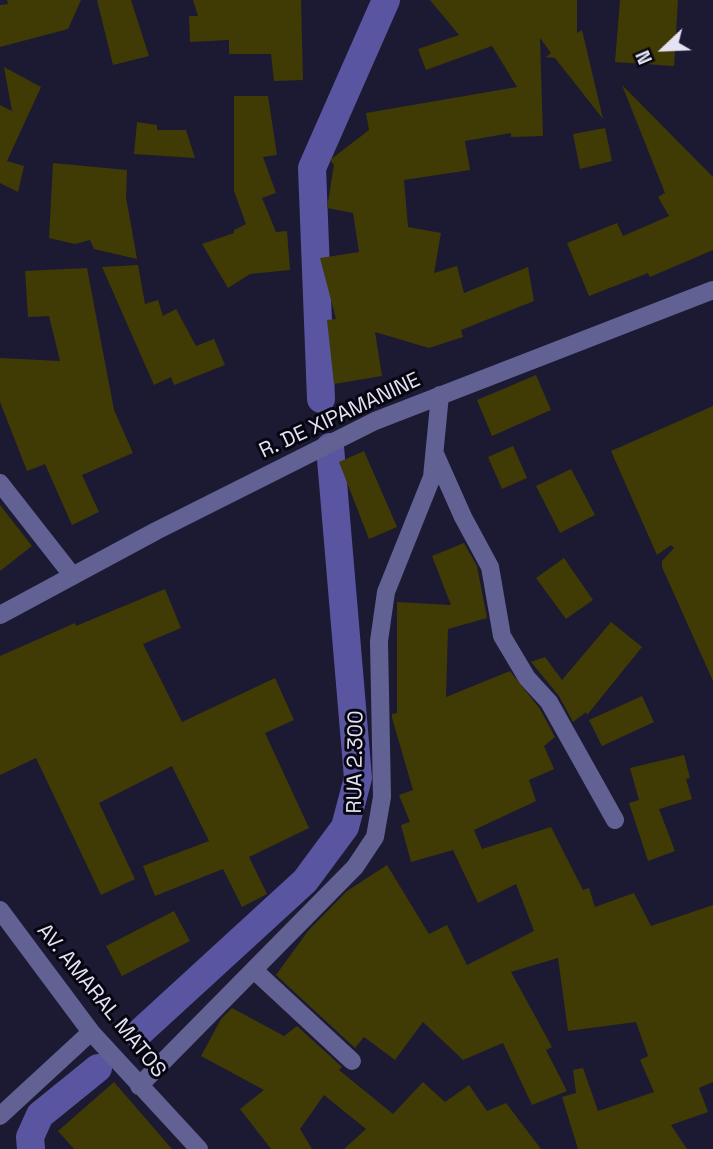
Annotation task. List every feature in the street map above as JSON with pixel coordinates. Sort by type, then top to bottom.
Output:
[{"type":"street","name":"R. DE XIPAMANINE","points":[[0,615],[72,575],[375,421],[713,290]]},
{"type":"street","name":"RUA 2.300","points":[[139,1086],[355,867],[375,837],[382,797],[379,641],[386,592],[432,477],[440,395]]},
{"type":"street","points":[[435,454],[463,517],[490,567],[502,636],[527,678],[549,702],[615,820]]},
{"type":"street","points":[[0,483],[72,575]]},
{"type":"street","name":"AV. AMARAL MATOS","points":[[0,910],[91,1032],[199,1149]]},
{"type":"street","points":[[254,970],[352,1061]]},
{"type":"street","points":[[0,1116],[91,1032]]},
{"type":"building","points":[[7,0],[81,0],[68,29],[0,47],[0,5],[8,4]]},
{"type":"building","points":[[97,0],[131,0],[149,56],[113,65]]},
{"type":"building","points":[[193,0],[301,0],[303,80],[274,81],[271,54],[229,54],[229,40],[190,42],[189,16],[198,16]]},
{"type":"building","points":[[430,0],[577,0],[577,33],[582,30],[603,119],[555,58],[546,57],[551,53],[540,38],[543,136],[511,137],[511,133],[465,141],[470,170],[404,180],[408,227],[441,233],[434,273],[457,266],[464,293],[528,267],[534,301],[461,330],[463,337],[429,348],[375,332],[382,376],[334,384],[327,320],[336,319],[320,258],[359,252],[353,213],[327,208],[334,165],[330,160],[369,130],[366,113],[517,87],[492,46],[426,70],[418,49],[459,35]]},
{"type":"building","points":[[620,0],[678,0],[674,66],[615,62]]},
{"type":"building","points":[[4,67],[41,87],[7,161],[24,166],[18,192],[0,183],[0,105],[12,111]]},
{"type":"building","points":[[622,85],[713,177],[713,250],[650,277],[648,273],[589,296],[567,243],[617,223],[623,236],[669,216],[658,197],[665,193]]},
{"type":"building","points":[[234,96],[268,96],[277,155],[263,157],[276,193],[262,198],[276,232],[287,231],[290,270],[250,274],[228,288],[202,244],[234,233],[234,230],[246,224],[234,191]]},
{"type":"building","points":[[137,122],[157,125],[157,130],[186,130],[195,158],[134,154]]},
{"type":"building","points":[[605,128],[612,161],[580,169],[573,134]]},
{"type":"building","points":[[53,163],[127,170],[126,197],[137,259],[94,249],[90,240],[75,244],[49,238]]},
{"type":"building","points":[[138,265],[145,304],[158,300],[163,316],[176,309],[196,346],[214,339],[225,365],[174,385],[171,377],[154,385],[102,267]]},
{"type":"building","points":[[87,268],[114,410],[133,453],[82,475],[99,512],[72,525],[45,464],[27,471],[0,402],[0,358],[60,361],[49,316],[28,317],[25,271]]},
{"type":"building","points":[[536,375],[551,410],[492,436],[477,400]]},
{"type":"building","points":[[713,406],[713,681],[662,567],[662,561],[674,548],[671,545],[657,555],[611,451]]},
{"type":"building","points":[[513,446],[527,478],[502,489],[488,457]]},
{"type":"building","points":[[364,451],[397,527],[369,539],[339,462]]},
{"type":"building","points":[[571,469],[595,515],[560,533],[536,486]]},
{"type":"building","points":[[0,505],[32,546],[0,571]]},
{"type":"building","points":[[464,543],[477,566],[487,618],[448,629],[446,697],[510,671],[540,709],[555,737],[544,746],[554,769],[529,780],[536,801],[474,830],[482,849],[551,827],[583,890],[589,888],[595,907],[634,893],[651,926],[713,905],[713,1082],[699,1088],[708,1112],[671,1125],[687,1149],[578,1149],[562,1097],[576,1093],[573,1070],[583,1068],[598,1111],[654,1092],[640,1060],[648,1056],[636,1022],[568,1031],[558,958],[511,972],[552,1047],[546,1050],[567,1091],[532,1105],[503,1043],[463,1060],[423,1022],[395,1060],[364,1037],[355,1048],[276,975],[308,931],[347,891],[387,865],[429,934],[447,925],[467,965],[534,931],[516,884],[478,903],[453,850],[411,862],[401,825],[410,822],[399,795],[413,790],[392,718],[392,714],[397,713],[397,602],[451,605],[432,556]]},
{"type":"building","points":[[564,558],[593,600],[566,619],[536,578]]},
{"type":"building","points":[[165,589],[181,628],[143,644],[182,722],[275,678],[294,720],[265,733],[309,828],[249,857],[267,894],[242,907],[223,869],[155,896],[143,866],[209,841],[172,766],[99,803],[135,879],[101,895],[36,758],[0,775],[0,656],[75,623],[76,626]]},
{"type":"building","points":[[611,622],[642,647],[587,715],[586,712],[573,722],[559,696],[531,662],[545,657],[562,680]]},
{"type":"building","points":[[642,696],[654,722],[602,746],[589,720]]},
{"type":"building","points":[[684,755],[690,778],[686,779],[692,799],[659,809],[675,851],[648,861],[629,803],[639,800],[630,768]]},
{"type":"building","points":[[174,911],[190,941],[122,976],[106,946]]},
{"type":"building","points":[[232,1008],[284,1036],[297,1026],[342,1067],[339,1070],[393,1114],[423,1082],[445,1102],[469,1085],[487,1111],[506,1103],[541,1149],[344,1149],[366,1129],[324,1095],[300,1129],[312,1149],[271,1149],[240,1109],[264,1090],[201,1056],[221,1019]]},
{"type":"building","points":[[114,1082],[172,1149],[74,1149],[58,1131]]},
{"type":"waterway","points":[[321,399],[312,168],[386,0]]},
{"type":"waterway","points":[[138,1034],[305,881],[345,827],[358,778],[330,447]]},
{"type":"waterway","points":[[31,1149],[30,1137],[40,1115],[98,1068]]}]
